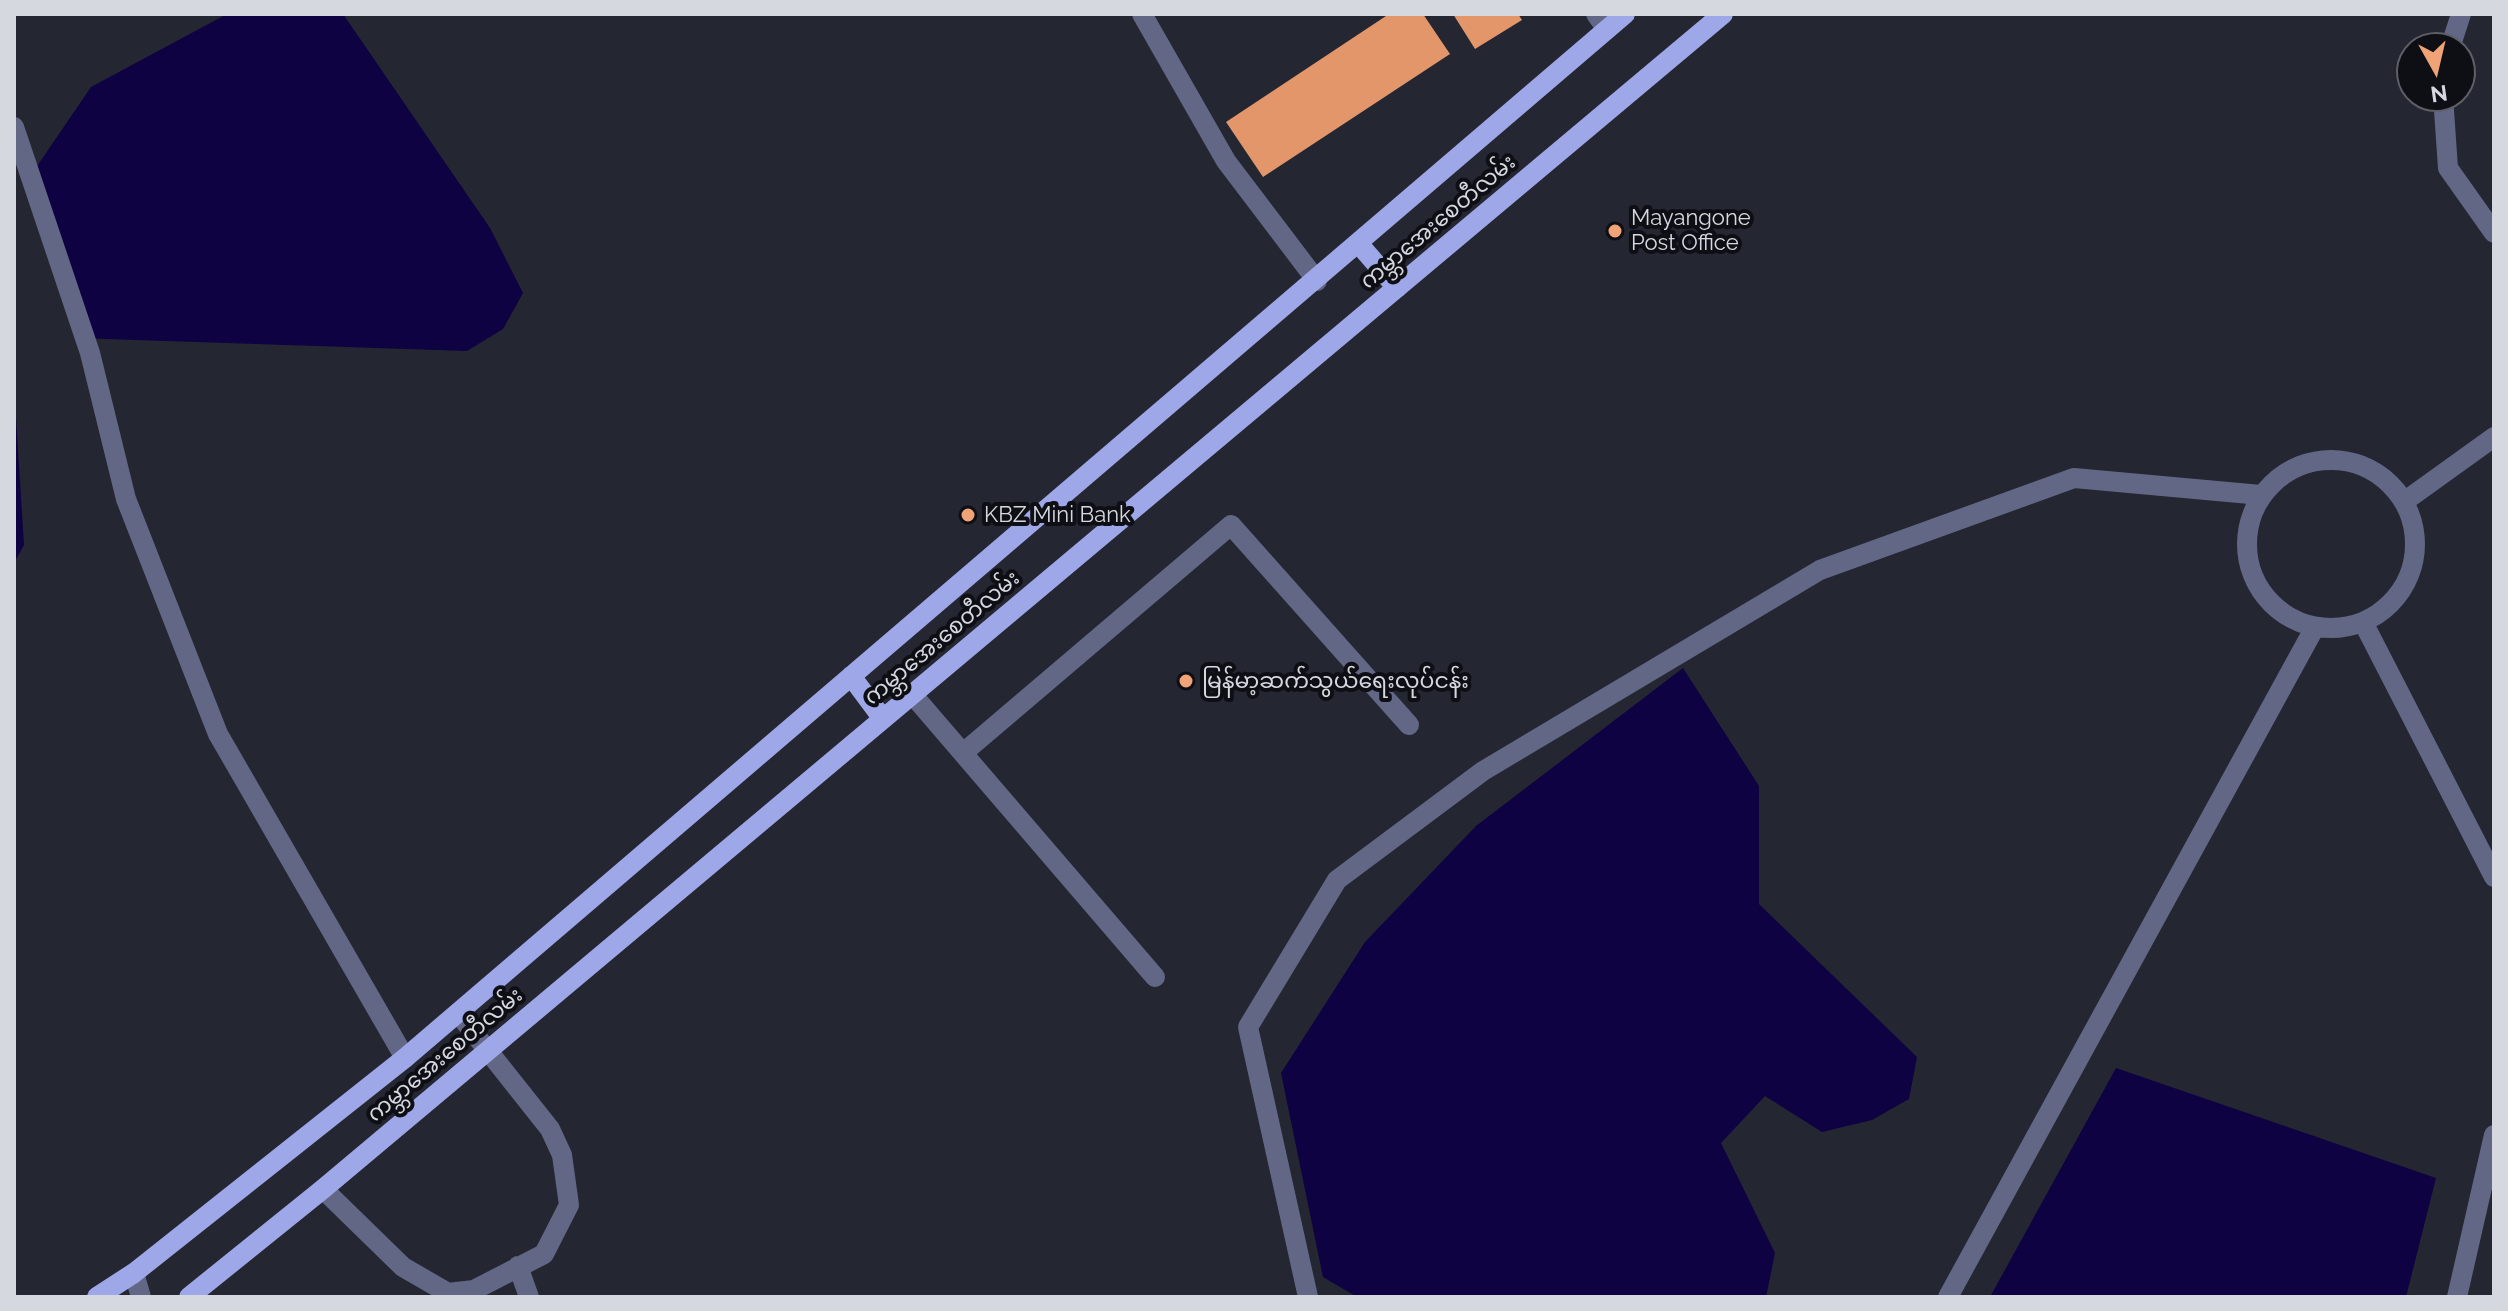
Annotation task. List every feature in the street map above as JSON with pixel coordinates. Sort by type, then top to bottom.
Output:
[{"type":"main road","name":"ကမ္ဘာအေးစေတီလမ်း","points":[[97,1297],[134,1273],[405,1058],[1317,281],[1602,21],[1625,14]]},
{"type":"main road","name":"ကမ္ဘာအေးစေတီလမ်း","points":[[189,1297],[323,1189],[1723,14]]},
{"type":"main road","points":[[1358,243],[1397,288]]},
{"type":"main road","points":[[851,676],[883,719]]},
{"type":"street","points":[[1142,14],[1226,161],[1317,281]]},
{"type":"street","points":[[2444,112],[2448,168],[2494,233]]},
{"type":"street","points":[[14,127],[90,353],[126,499],[218,734],[405,1058]]},
{"type":"street","points":[[2405,501],[2494,437]]},
{"type":"street","points":[[2323,459],[2347,460],[2370,468],[2390,482],[2405,501],[2414,523],[2416,547],[2412,571],[2401,592],[2384,610],[2363,622],[2340,628],[2315,627],[2292,619],[2273,605],[2258,586],[2248,564],[2246,540],[2251,516],[2261,495],[2278,477],[2300,465],[2323,459]]},
{"type":"street","points":[[1308,1297],[1248,1027],[1337,880],[1483,771],[1820,570],[2074,478],[2261,495]]},
{"type":"street","points":[[963,753],[1231,525],[1409,725]]},
{"type":"street","points":[[2363,622],[2494,877]]},
{"type":"street","points":[[1948,1297],[2315,627]]},
{"type":"street","points":[[912,694],[1155,977]]},
{"type":"street","points":[[323,1189],[403,1267],[448,1293],[475,1293],[544,1254],[569,1205],[562,1155],[550,1129],[490,1049],[458,1013]]},
{"type":"street","points":[[2457,1297],[2494,1135]]},
{"type":"street","points":[[518,1266],[529,1297]]},
{"type":"street","points":[[134,1273],[141,1297]]},
{"type":"shaded area","points":[[227,14],[343,14],[490,228],[523,293],[503,329],[467,351],[76,338],[31,175],[91,87]]},
{"type":"shaded area","points":[[14,386],[24,545],[14,563]]},
{"type":"shaded area","points":[[1683,668],[1759,786],[1759,904],[1917,1057],[1909,1099],[1872,1120],[1822,1132],[1765,1096],[1721,1143],[1775,1253],[1766,1297],[1357,1297],[1323,1277],[1281,1073],[1365,942],[1476,826]]},
{"type":"shaded area","points":[[2116,1068],[2436,1178],[2406,1297],[1990,1297]]},
{"type":"building","points":[[1389,14],[1423,14],[1450,54],[1263,177],[1226,122]]},
{"type":"building","points":[[1453,14],[1518,14],[1522,20],[1475,49]]},
{"type":"place","name":"Mayangone Post Office","points":[[1615,231]]},
{"type":"place","name":"KBZ Mini Bank","points":[[968,515]]},
{"type":"place","name":"မြန်မာ့ဆက်သွယ်ရေးလုပ်ငန်း","points":[[1186,681]]}]
